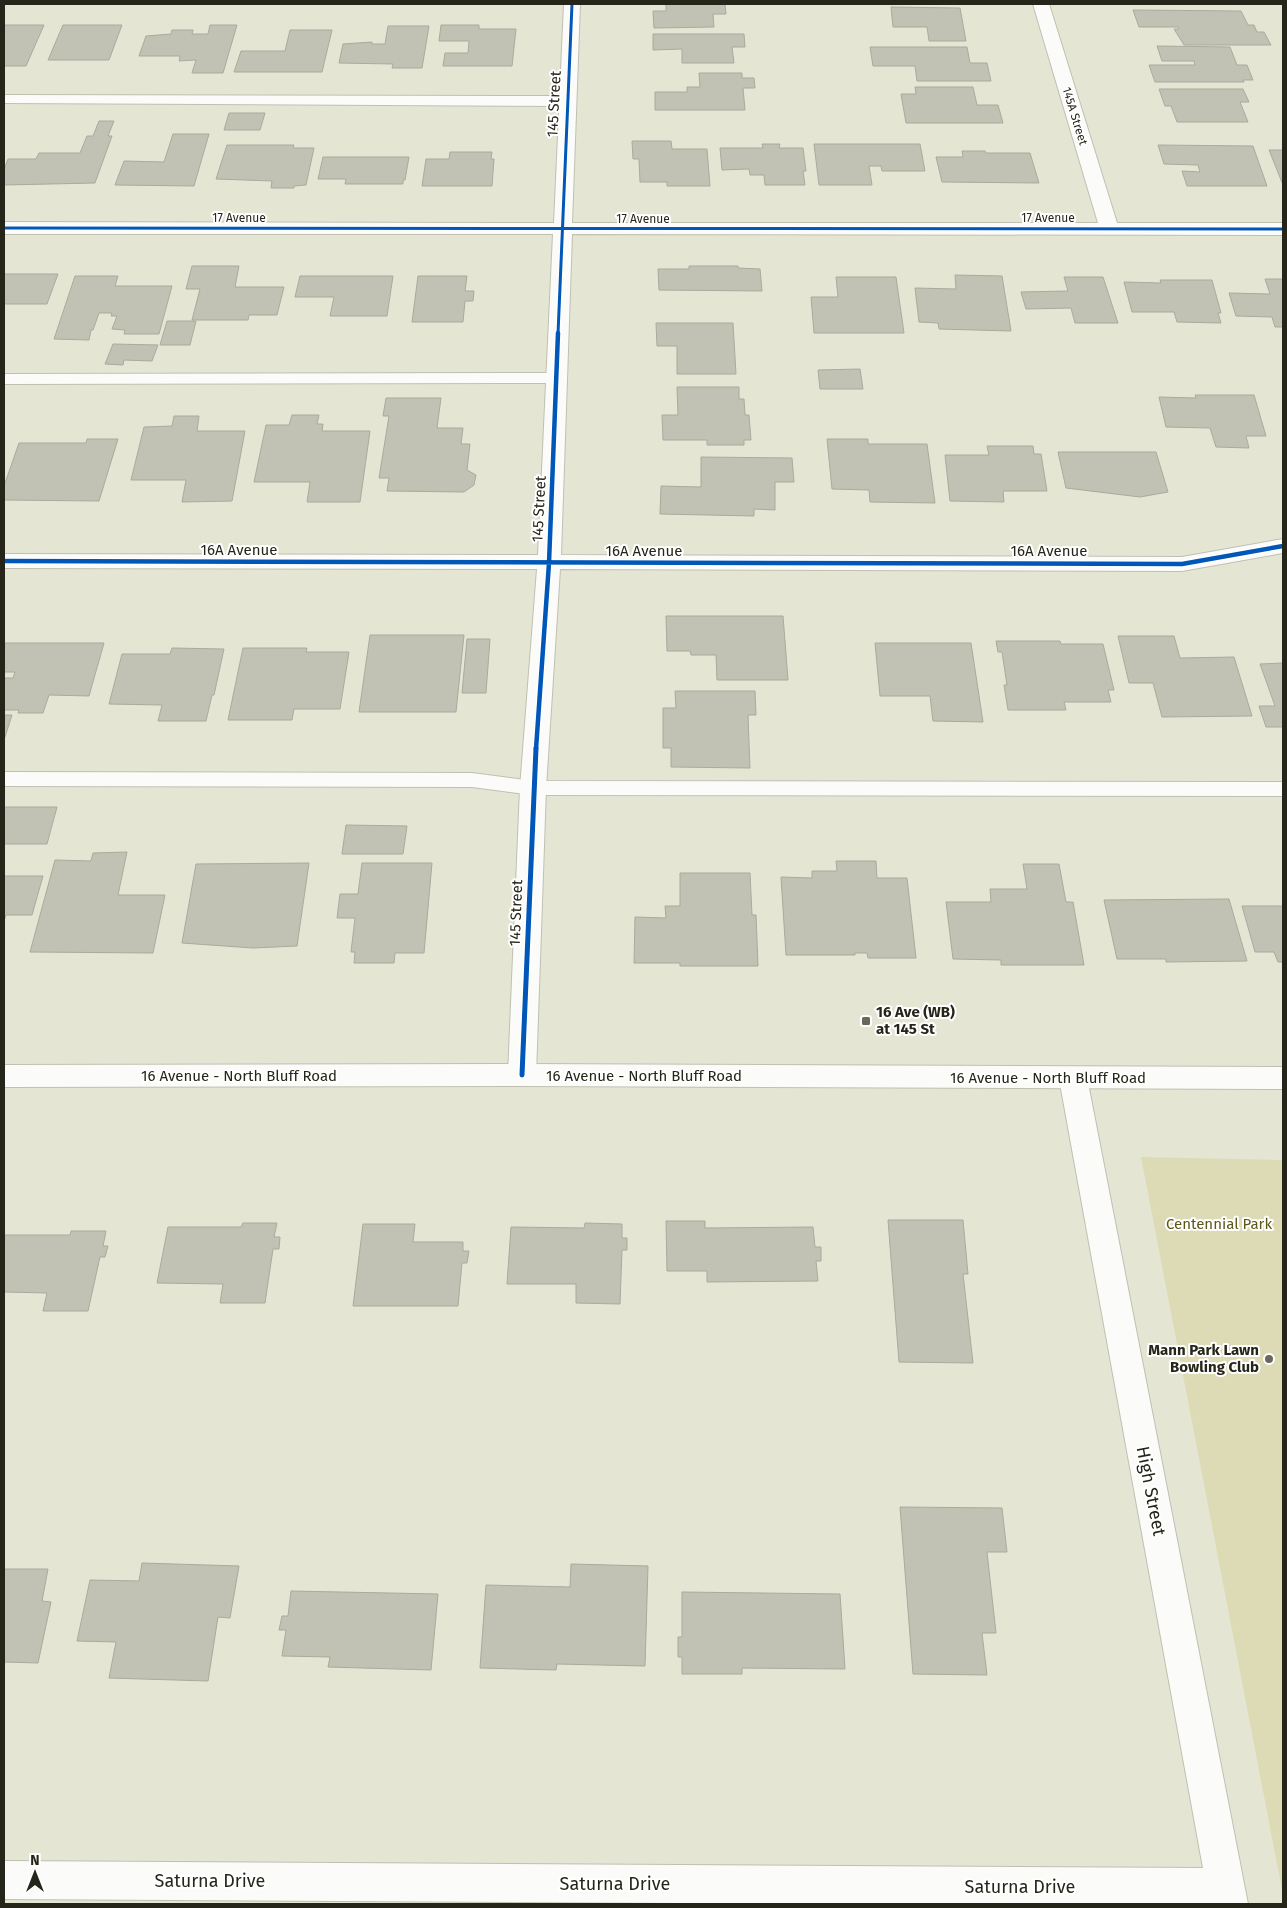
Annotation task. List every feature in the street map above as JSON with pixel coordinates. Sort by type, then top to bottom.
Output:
[{"type":"street","name":"145 Street","points":[[522,1075],[533,788],[549,563],[561,228],[572,4]]},
{"type":"street","name":"145A Street","points":[[1041,4],[1109,228]]},
{"type":"street","name":"17 Avenue","points":[[4,228],[1283,228]]},
{"type":"street","name":"16A Avenue","points":[[4,561],[1182,564],[1283,546]]},
{"type":"street","name":"16 Avenue - North Bluff Road","points":[[4,1076],[522,1075],[1283,1078]]},
{"type":"street","name":"High Street","points":[[1073,1078],[1227,1896]]},
{"type":"street","name":"Saturna Drive","points":[[4,1880],[1227,1896]]},
{"type":"lane","points":[[4,99],[567,100]]},
{"type":"lane","points":[[4,378],[557,378]]},
{"type":"lane","points":[[4,779],[472,780],[533,788],[1283,789]]},
{"type":"green space","name":"Centennial Park","points":[[1141,1157],[1283,1160],[1283,1895]]},
{"type":"building","points":[[666,4],[725,4],[726,14],[713,14],[714,27],[654,28],[653,11],[666,11]]},
{"type":"building","points":[[891,7],[960,8],[966,41],[929,41],[927,27],[893,27]]},
{"type":"building","points":[[1133,10],[1241,11],[1248,25],[1254,25],[1257,32],[1264,32],[1271,45],[1184,45],[1174,29],[1179,29],[1178,27],[1139,27]]},
{"type":"building","points":[[4,25],[44,25],[26,66],[4,66]]},
{"type":"building","points":[[63,25],[122,25],[109,60],[48,60]]},
{"type":"building","points":[[210,25],[237,25],[223,73],[192,73],[196,60],[179,61],[180,56],[139,56],[146,36],[171,34],[172,30],[193,30],[192,34],[208,34]]},
{"type":"building","points":[[441,25],[479,25],[479,29],[516,29],[512,66],[443,66],[445,53],[468,53],[469,41],[439,41]]},
{"type":"building","points":[[388,26],[429,26],[422,68],[392,68],[393,64],[339,63],[343,44],[372,42],[372,44],[385,44]]},
{"type":"building","points":[[290,30],[332,30],[322,72],[234,72],[241,51],[285,51]]},
{"type":"building","points":[[653,34],[744,34],[745,47],[732,47],[734,63],[682,63],[682,49],[653,50]]},
{"type":"building","points":[[1157,46],[1230,47],[1237,65],[1247,65],[1253,80],[1243,80],[1244,82],[1155,82],[1149,65],[1195,65],[1194,61],[1162,61]]},
{"type":"building","points":[[870,47],[967,47],[970,63],[987,63],[991,81],[917,81],[915,66],[873,66]]},
{"type":"building","points":[[699,73],[742,73],[742,78],[754,78],[755,88],[743,88],[745,110],[655,110],[655,92],[687,92],[687,87],[700,87]]},
{"type":"building","points":[[915,87],[973,87],[977,105],[998,105],[1003,123],[906,123],[901,94],[916,94]]},
{"type":"building","points":[[1159,89],[1243,89],[1249,102],[1240,102],[1248,122],[1177,122],[1171,106],[1165,106]]},
{"type":"building","points":[[229,113],[265,113],[260,130],[224,130]]},
{"type":"building","points":[[99,121],[114,121],[108,136],[112,136],[95,183],[4,185],[4,170],[8,159],[36,159],[39,153],[80,153],[87,136],[93,136]]},
{"type":"building","points":[[173,134],[209,134],[194,186],[115,185],[124,161],[164,162]]},
{"type":"building","points":[[632,141],[671,141],[672,149],[707,149],[710,186],[667,186],[667,182],[640,182],[639,159],[633,159]]},
{"type":"building","points":[[762,144],[780,144],[779,148],[803,148],[806,171],[803,171],[805,185],[765,185],[764,175],[750,175],[749,169],[722,170],[720,148],[763,148]]},
{"type":"building","points":[[814,144],[920,144],[925,171],[882,171],[881,166],[869,166],[872,185],[819,185]]},
{"type":"building","points":[[227,145],[294,145],[293,148],[314,148],[306,185],[294,186],[294,188],[271,188],[272,181],[216,179]]},
{"type":"building","points":[[1158,145],[1253,146],[1267,186],[1187,186],[1182,171],[1200,172],[1198,165],[1164,164]]},
{"type":"building","points":[[1269,150],[1283,150],[1283,185]]},
{"type":"building","points":[[962,151],[1030,153],[1039,183],[942,182],[936,157],[963,157]]},
{"type":"building","points":[[450,152],[492,152],[491,159],[494,159],[492,186],[422,186],[426,159],[449,159]]},
{"type":"building","points":[[323,157],[409,157],[403,184],[345,184],[346,179],[318,179]]},
{"type":"building","points":[[192,266],[239,266],[235,287],[284,287],[277,315],[249,315],[248,320],[192,320],[200,289],[186,289]]},
{"type":"building","points":[[689,266],[738,266],[738,268],[760,269],[762,291],[659,290],[658,269],[689,269]]},
{"type":"building","points":[[4,274],[58,274],[47,304],[4,304]]},
{"type":"building","points":[[955,275],[1002,276],[1011,331],[939,329],[938,323],[919,322],[915,288],[956,289]]},
{"type":"building","points":[[75,276],[118,276],[115,286],[172,286],[159,334],[124,334],[125,330],[112,329],[117,316],[111,316],[112,313],[99,313],[93,330],[91,330],[89,340],[54,339]]},
{"type":"building","points":[[300,276],[393,276],[387,316],[330,316],[334,297],[295,297]]},
{"type":"building","points":[[418,276],[467,276],[465,291],[474,291],[473,301],[465,301],[463,322],[412,322]]},
{"type":"building","points":[[836,277],[896,277],[904,333],[814,333],[811,297],[838,297]]},
{"type":"building","points":[[1064,277],[1103,277],[1118,323],[1075,323],[1071,308],[1026,309],[1021,292],[1068,291]]},
{"type":"building","points":[[1265,279],[1283,279],[1283,327],[1275,327],[1272,317],[1236,316],[1229,293],[1270,294]]},
{"type":"building","points":[[1160,280],[1212,280],[1221,313],[1218,313],[1221,323],[1177,322],[1174,312],[1132,312],[1124,282],[1161,283]]},
{"type":"building","points":[[167,321],[196,321],[190,345],[160,345]]},
{"type":"building","points":[[656,323],[733,323],[736,374],[677,374],[677,346],[657,346]]},
{"type":"building","points":[[113,344],[158,345],[152,361],[124,360],[123,365],[105,364]]},
{"type":"building","points":[[860,369],[863,389],[820,389],[818,370]]},
{"type":"building","points":[[677,387],[739,387],[739,399],[744,399],[745,415],[749,415],[751,440],[744,440],[744,445],[707,445],[707,440],[663,440],[662,415],[678,415]]},
{"type":"building","points":[[1195,395],[1254,395],[1266,436],[1246,436],[1249,448],[1216,447],[1210,428],[1166,427],[1159,397],[1196,398]]},
{"type":"building","points":[[386,398],[441,398],[437,428],[463,428],[461,444],[470,444],[467,470],[476,475],[474,485],[464,492],[387,491],[389,478],[379,478],[389,416],[383,416]]},
{"type":"building","points":[[292,415],[319,415],[317,424],[323,424],[322,431],[370,431],[360,502],[307,502],[310,482],[254,482],[266,425],[289,425]]},
{"type":"building","points":[[174,416],[199,416],[197,431],[245,431],[232,501],[182,502],[186,480],[131,480],[144,427],[172,426]]},
{"type":"building","points":[[87,439],[118,439],[99,501],[4,500],[4,486],[19,443],[86,443]]},
{"type":"building","points":[[827,439],[868,439],[868,444],[927,444],[935,503],[870,502],[869,490],[832,489]]},
{"type":"building","points":[[987,446],[1033,446],[1034,454],[1041,454],[1047,491],[1003,491],[1004,502],[950,501],[945,455],[989,455]]},
{"type":"building","points":[[1058,452],[1156,452],[1168,492],[1140,497],[1066,488]]},
{"type":"building","points":[[701,457],[792,458],[794,482],[775,482],[775,510],[754,509],[754,516],[660,514],[661,486],[701,487]]},
{"type":"building","points":[[666,616],[783,616],[788,680],[717,680],[716,655],[691,655],[690,651],[667,651]]},
{"type":"building","points":[[370,635],[464,635],[456,712],[359,712]]},
{"type":"building","points":[[1118,636],[1174,636],[1180,658],[1234,657],[1252,716],[1162,717],[1153,683],[1129,683]]},
{"type":"building","points":[[467,639],[490,639],[486,693],[462,693]]},
{"type":"building","points":[[996,641],[1060,641],[1061,644],[1103,644],[1114,690],[1108,690],[1111,702],[1064,702],[1066,710],[1008,710],[1004,685],[1007,685],[1002,652],[998,652]]},
{"type":"building","points":[[4,643],[104,643],[89,696],[49,695],[43,713],[18,713],[19,710],[4,710],[4,678],[13,678],[15,672],[4,672]]},
{"type":"building","points":[[875,643],[971,643],[983,722],[933,721],[930,696],[880,696]]},
{"type":"building","points":[[172,648],[224,649],[206,721],[158,721],[162,705],[109,704],[122,654],[170,654]]},
{"type":"building","points":[[243,648],[307,648],[306,652],[349,652],[340,709],[294,709],[292,720],[228,720]]},
{"type":"building","points":[[1283,663],[1283,727],[1266,727],[1259,706],[1275,706],[1260,664]]},
{"type":"building","points":[[675,691],[755,691],[756,715],[748,715],[750,768],[671,767],[671,748],[663,748],[663,708],[676,708]]},
{"type":"building","points":[[4,715],[12,715],[4,740]]},
{"type":"building","points":[[4,807],[57,807],[47,844],[4,844]]},
{"type":"building","points":[[346,825],[407,826],[403,854],[342,854]]},
{"type":"building","points":[[127,852],[118,895],[165,895],[153,953],[30,952],[55,860],[91,861],[93,853]]},
{"type":"building","points":[[836,861],[876,861],[877,878],[907,878],[916,958],[868,958],[867,953],[855,953],[855,955],[786,955],[781,877],[812,878],[812,871],[837,871]]},
{"type":"building","points":[[309,863],[297,946],[253,948],[182,943],[196,864]]},
{"type":"building","points":[[362,863],[432,863],[424,953],[395,953],[394,963],[354,963],[355,952],[351,952],[355,918],[337,918],[340,894],[358,894]]},
{"type":"building","points":[[1023,864],[1059,864],[1066,902],[1073,902],[1084,965],[1001,965],[1001,960],[953,959],[946,902],[991,902],[990,889],[1027,889]]},
{"type":"building","points":[[680,873],[750,873],[752,915],[756,915],[758,966],[680,966],[680,963],[634,963],[635,917],[666,918],[665,906],[680,906]]},
{"type":"building","points":[[4,876],[43,876],[32,915],[6,915],[4,921]]},
{"type":"building","points":[[1229,899],[1247,961],[1166,962],[1166,959],[1117,959],[1104,900]]},
{"type":"building","points":[[1242,906],[1283,906],[1283,962],[1278,962],[1274,952],[1255,952]]},
{"type":"building","points":[[888,1220],[963,1220],[968,1274],[963,1274],[973,1363],[899,1362]]},
{"type":"building","points":[[666,1221],[705,1221],[705,1228],[813,1227],[815,1247],[821,1247],[821,1261],[816,1261],[818,1281],[707,1282],[707,1271],[667,1271]]},
{"type":"building","points":[[243,1223],[277,1223],[274,1237],[280,1237],[279,1249],[273,1249],[265,1303],[220,1303],[223,1284],[157,1283],[168,1227],[241,1227]]},
{"type":"building","points":[[585,1223],[622,1224],[622,1238],[627,1238],[627,1250],[622,1250],[620,1304],[576,1303],[576,1284],[507,1284],[511,1227],[584,1228]]},
{"type":"building","points":[[363,1224],[415,1224],[413,1242],[463,1242],[463,1251],[469,1251],[467,1263],[462,1263],[458,1306],[353,1306]]},
{"type":"building","points":[[71,1231],[106,1231],[103,1246],[108,1246],[105,1257],[100,1257],[88,1311],[43,1311],[47,1293],[4,1292],[4,1235],[70,1235]]},
{"type":"building","points":[[900,1507],[1002,1508],[1007,1552],[987,1552],[996,1633],[982,1633],[987,1675],[913,1674]]},
{"type":"building","points":[[142,1563],[239,1566],[230,1618],[218,1617],[208,1681],[109,1678],[116,1642],[77,1641],[90,1580],[139,1581]]},
{"type":"building","points":[[571,1564],[648,1566],[645,1666],[557,1664],[556,1670],[480,1668],[486,1585],[570,1587]]},
{"type":"building","points":[[4,1569],[48,1569],[42,1601],[51,1602],[38,1663],[4,1662]]},
{"type":"building","points":[[291,1591],[438,1594],[431,1670],[328,1667],[330,1657],[282,1656],[286,1630],[279,1630],[282,1616],[288,1616]]},
{"type":"building","points":[[682,1592],[840,1594],[845,1669],[742,1668],[742,1674],[682,1674],[682,1657],[678,1657],[678,1637],[682,1637]]},
{"type":"cycle path","points":[[522,1075],[533,788],[549,563],[572,4]]},
{"type":"cycle path","points":[[4,228],[1283,229]]},
{"type":"cycle path","points":[[4,561],[1182,564],[1283,546]]},
{"type":"place","name":"16 Ave (WB) at 145 St","points":[[866,1021]]},
{"type":"place","name":"Mann Park Lawn Bowling Club","points":[[1269,1359]]}]
